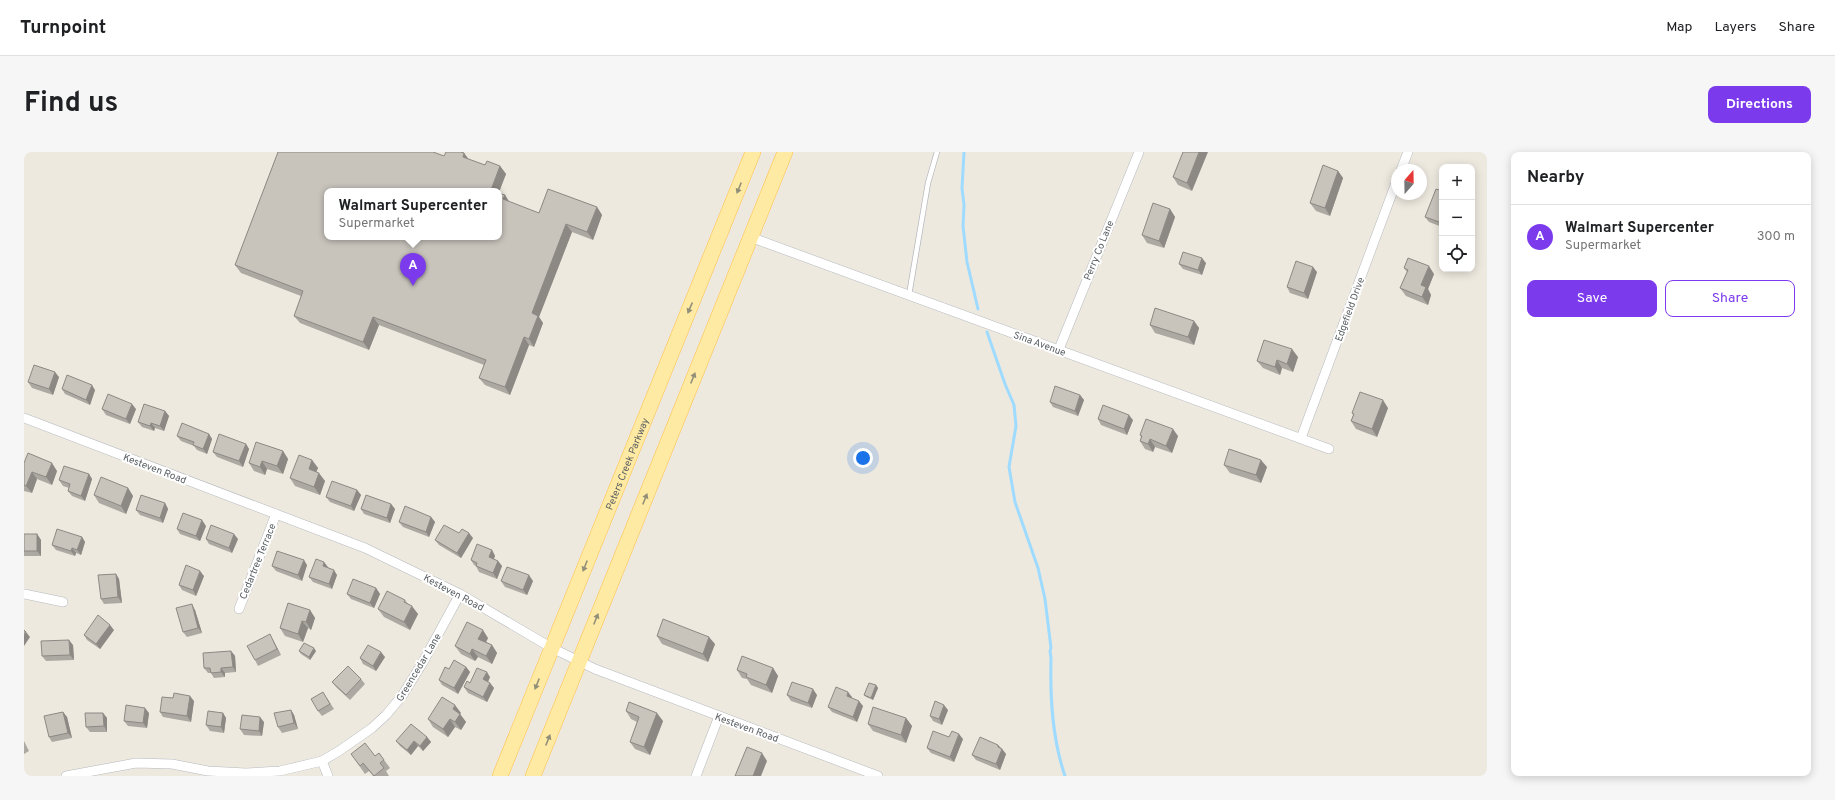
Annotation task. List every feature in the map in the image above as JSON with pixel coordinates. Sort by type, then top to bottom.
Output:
[{"type":"main road","name":"Peters Creek Parkway","points":[[500,776],[753,152]]},
{"type":"main road","points":[[533,776],[785,152]]},
{"type":"street","name":"Perry Co Lane","points":[[1059,349],[1139,152]]},
{"type":"street","points":[[1403,164],[1408,152]]},
{"type":"street","name":"Edgefield Drive","points":[[1301,438],[1391,196]]},
{"type":"street","name":"Sina Avenue","points":[[750,238],[1059,349],[1330,449]]},
{"type":"street","name":"Kesteven Road","points":[[24,418],[365,548],[460,594],[552,648],[579,662],[624,681],[878,776]]},
{"type":"street","name":"Cedartree Terrace","points":[[239,608],[276,514]]},
{"type":"street","points":[[24,594],[63,602]]},
{"type":"street","name":"Greencedar Lane","points":[[66,776],[136,763],[172,764],[208,771],[246,773],[280,771],[322,760],[340,751],[372,728],[386,715],[402,696],[423,662],[460,594]]},
{"type":"street","points":[[696,776],[719,716]]},
{"type":"street","points":[[322,760],[328,776]]},
{"type":"lane","points":[[909,295],[928,183],[936,152]]},
{"type":"building","points":[[278,152],[433,152],[444,156],[446,152],[461,152],[464,153],[463,157],[485,165],[487,161],[500,166],[492,188],[324,188],[324,240],[502,240],[502,194],[505,195],[503,199],[539,213],[548,189],[597,207],[587,232],[566,224],[532,313],[538,316],[529,339],[524,337],[505,387],[479,378],[486,360],[373,317],[363,342],[294,316],[303,291],[235,265]]},
{"type":"building","points":[[1183,152],[1199,152],[1187,183],[1173,177]]},
{"type":"building","points":[[1323,165],[1338,171],[1325,208],[1310,203]]},
{"type":"building","points":[[1436,189],[1439,190],[1439,222],[1425,217]]},
{"type":"building","points":[[1153,203],[1170,209],[1159,241],[1142,235]]},
{"type":"building","points":[[1183,252],[1202,258],[1198,270],[1179,264]]},
{"type":"building","points":[[1408,258],[1429,266],[1421,285],[1426,287],[1422,297],[1400,288],[1408,270],[1404,268]]},
{"type":"building","points":[[1296,261],[1313,267],[1304,293],[1287,287]]},
{"type":"building","points":[[1155,308],[1194,321],[1188,337],[1150,325]]},
{"type":"building","points":[[1264,340],[1292,349],[1287,364],[1277,360],[1275,367],[1257,361]]},
{"type":"building","points":[[34,365],[55,372],[49,389],[28,382]]},
{"type":"building","points":[[67,375],[92,385],[86,400],[62,389]]},
{"type":"building","points":[[1055,386],[1080,395],[1075,411],[1050,402]]},
{"type":"building","points":[[1360,392],[1383,400],[1372,429],[1351,421],[1354,414],[1352,413]]},
{"type":"building","points":[[108,394],[132,404],[126,419],[102,409]]},
{"type":"building","points":[[144,404],[165,411],[160,426],[151,423],[150,426],[138,422]]},
{"type":"building","points":[[1103,405],[1129,415],[1124,429],[1098,419]]},
{"type":"building","points":[[1146,419],[1173,429],[1166,446],[1150,439],[1148,444],[1140,441],[1142,436],[1140,435]]},
{"type":"building","points":[[182,423],[209,434],[203,449],[193,445],[194,442],[177,436]]},
{"type":"building","points":[[219,434],[246,444],[239,461],[213,452]]},
{"type":"building","points":[[256,442],[283,451],[277,466],[262,461],[260,467],[249,463]]},
{"type":"building","points":[[1229,449],[1261,460],[1256,475],[1224,465]]},
{"type":"building","points":[[28,453],[52,463],[46,477],[32,472],[26,486],[24,485],[24,463]]},
{"type":"building","points":[[299,455],[312,460],[309,469],[319,473],[314,487],[290,478]]},
{"type":"building","points":[[64,466],[89,474],[81,496],[68,491],[70,484],[59,480]]},
{"type":"building","points":[[101,477],[128,488],[121,506],[94,495]]},
{"type":"building","points":[[332,481],[357,490],[351,506],[326,497]]},
{"type":"building","points":[[141,495],[165,503],[160,518],[136,510]]},
{"type":"building","points":[[366,495],[391,504],[387,518],[361,509]]},
{"type":"building","points":[[405,506],[431,517],[426,532],[399,522]]},
{"type":"building","points":[[183,513],[202,520],[196,536],[177,529]]},
{"type":"building","points":[[211,525],[234,534],[229,548],[206,539]]},
{"type":"building","points":[[444,525],[459,533],[462,529],[469,533],[457,553],[435,540]]},
{"type":"building","points":[[57,529],[82,537],[77,550],[72,548],[71,551],[52,545]]},
{"type":"building","points":[[24,534],[37,534],[37,551],[24,551]]},
{"type":"building","points":[[477,544],[492,550],[489,557],[498,561],[493,573],[476,566],[477,563],[471,560]]},
{"type":"building","points":[[277,551],[304,560],[298,575],[272,566]]},
{"type":"building","points":[[316,559],[324,562],[323,566],[334,570],[329,584],[309,577]]},
{"type":"building","points":[[186,565],[200,571],[193,590],[179,585]]},
{"type":"building","points":[[507,567],[529,575],[523,590],[501,581]]},
{"type":"building","points":[[116,574],[118,597],[101,599],[98,575]]},
{"type":"building","points":[[353,579],[376,588],[370,603],[347,594]]},
{"type":"building","points":[[387,591],[405,600],[404,602],[412,606],[404,622],[378,609]]},
{"type":"building","points":[[288,603],[310,610],[306,622],[302,621],[298,634],[280,628]]},
{"type":"building","points":[[192,604],[198,628],[183,632],[176,608]]},
{"type":"building","points":[[98,615],[110,625],[96,644],[84,635]]},
{"type":"building","points":[[663,619],[709,637],[703,654],[657,636]]},
{"type":"building","points":[[467,622],[483,630],[478,639],[492,645],[486,656],[472,649],[470,654],[455,646]]},
{"type":"building","points":[[270,634],[277,649],[255,660],[247,646]]},
{"type":"building","points":[[69,640],[70,655],[42,656],[41,641]]},
{"type":"building","points":[[304,643],[314,648],[309,657],[299,651]]},
{"type":"building","points":[[368,645],[381,652],[373,666],[360,658]]},
{"type":"building","points":[[231,651],[233,667],[221,668],[221,672],[211,673],[210,668],[204,668],[203,653]]},
{"type":"building","points":[[742,656],[773,668],[766,685],[746,677],[747,674],[737,670]]},
{"type":"building","points":[[454,660],[466,667],[454,688],[439,680],[445,667],[449,669]]},
{"type":"building","points":[[348,666],[361,679],[346,695],[332,682]]},
{"type":"building","points":[[477,668],[487,672],[483,679],[490,683],[483,697],[464,687],[467,681],[470,683]]},
{"type":"building","points":[[792,682],[813,689],[808,703],[787,695]]},
{"type":"building","points":[[869,683],[876,685],[871,698],[864,695]]},
{"type":"building","points":[[836,687],[848,692],[847,696],[859,701],[853,717],[828,707]]},
{"type":"building","points":[[323,692],[330,704],[318,711],[311,699]]},
{"type":"building","points":[[174,693],[190,696],[187,716],[160,712],[162,697],[173,698]]},
{"type":"building","points":[[442,697],[455,705],[453,709],[460,714],[455,722],[450,719],[443,729],[428,719]]},
{"type":"building","points":[[935,701],[944,705],[939,719],[930,716]]},
{"type":"building","points":[[629,702],[657,713],[644,747],[630,742],[639,717],[626,711]]},
{"type":"building","points":[[126,705],[145,708],[143,723],[124,721]]},
{"type":"building","points":[[873,707],[906,718],[901,735],[868,724]]},
{"type":"building","points":[[291,710],[294,723],[278,727],[274,713]]},
{"type":"building","points":[[208,711],[223,713],[221,727],[206,725]]},
{"type":"building","points":[[63,712],[68,733],[49,737],[44,716]]},
{"type":"building","points":[[85,713],[103,713],[104,726],[86,727]]},
{"type":"building","points":[[242,715],[260,717],[259,731],[240,729]]},
{"type":"building","points":[[411,724],[427,737],[420,746],[414,741],[407,750],[396,741]]},
{"type":"building","points":[[933,731],[949,737],[952,731],[959,734],[950,757],[927,748]]},
{"type":"building","points":[[980,737],[998,745],[998,747],[1002,749],[996,764],[972,755]]},
{"type":"building","points":[[365,743],[375,756],[379,753],[384,760],[380,763],[384,768],[374,776],[363,763],[360,766],[351,754]]},
{"type":"building","points":[[747,747],[762,753],[753,776],[735,776]]},
{"type":"waterway","points":[[964,152],[962,188],[964,205],[963,226],[967,262],[978,309]]},
{"type":"waterway","points":[[987,332],[1014,405],[1016,426],[1009,467],[1015,502],[1038,568],[1045,599],[1051,648],[1053,718],[1057,747],[1065,776]]},
{"type":"place","name":"Walmart Supercenter","points":[[413,286]]}]
